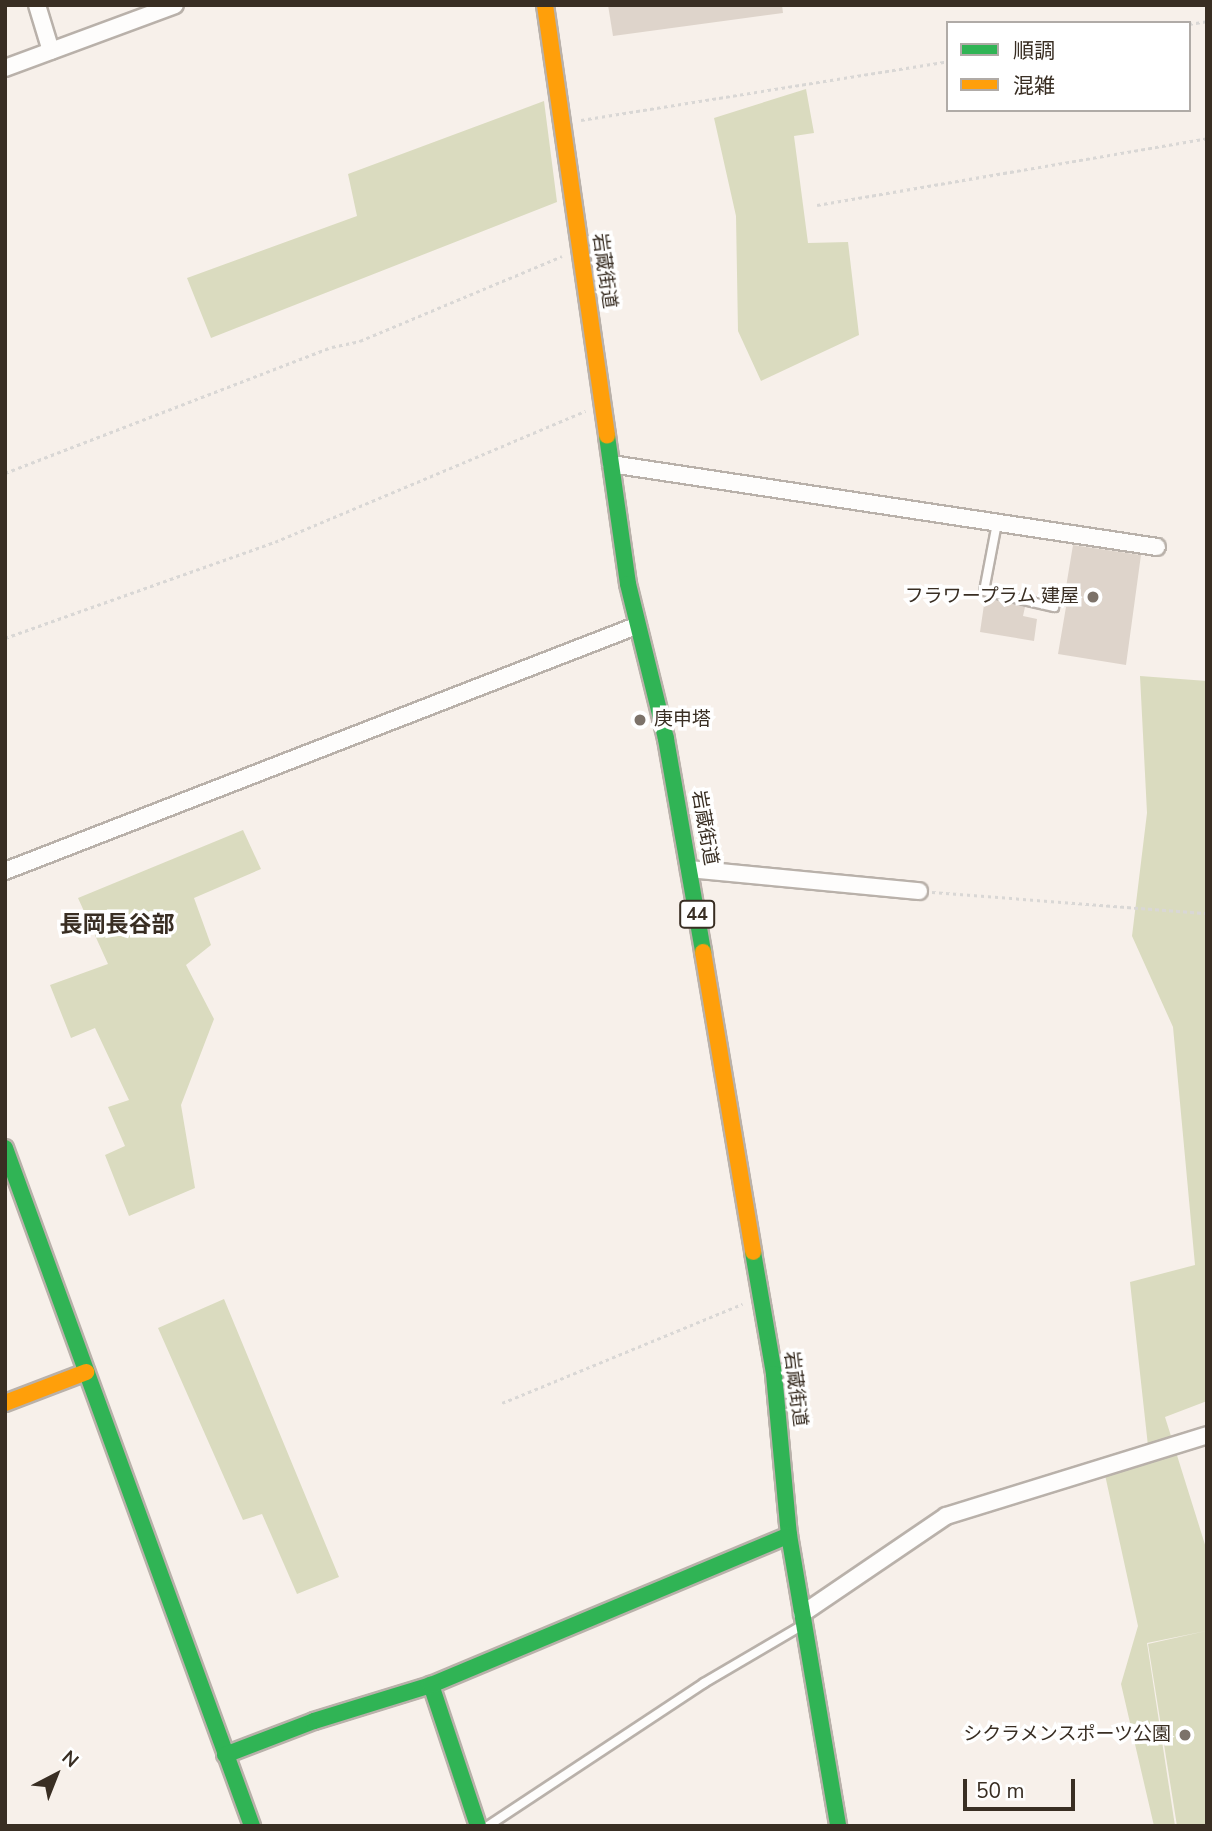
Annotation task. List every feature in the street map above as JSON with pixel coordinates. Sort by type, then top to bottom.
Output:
[{"type":"main road","name":"岩蔵街道","points":[[545,5],[636,626],[666,739],[761,1296],[779,1417],[789,1535],[838,1826]]},
{"type":"main road","points":[[5,1148],[252,1826]]},
{"type":"main road","points":[[5,1403],[86,1373]]},
{"type":"main road","points":[[225,1755],[286,1730],[431,1685],[789,1535]]},
{"type":"main road","points":[[431,1685],[478,1826]]},
{"type":"street","points":[[37,5],[51,51]]},
{"type":"street","points":[[5,68],[175,5]]},
{"type":"street","points":[[611,464],[1157,547]]},
{"type":"street","points":[[5,871],[636,626]]},
{"type":"street","points":[[689,869],[919,891]]},
{"type":"street","points":[[802,1619],[946,1516],[1207,1436]]},
{"type":"lane","points":[[997,523],[984,591],[1054,607],[1056,596]]},
{"type":"lane","points":[[488,1826],[802,1619]]},
{"type":"path","points":[[561,123],[946,61]]},
{"type":"path","points":[[817,205],[1207,138]]},
{"type":"path","points":[[5,473],[332,347],[360,341],[579,249]]},
{"type":"path","points":[[5,638],[275,542],[602,404]]},
{"type":"path","points":[[919,891],[1207,913]]},
{"type":"path","points":[[502,1403],[761,1296]]},
{"type":"green space","points":[[806,89],[814,133],[794,136],[808,243],[848,242],[859,335],[761,381],[738,331],[736,216],[714,118]]},
{"type":"green space","points":[[544,101],[557,202],[211,338],[187,278],[357,216],[348,174]]},
{"type":"green space","points":[[1140,676],[1207,681],[1207,1401],[1165,1417],[1207,1551],[1207,1826],[1177,1826],[1148,1644],[1206,1631],[1147,1643],[1175,1826],[1154,1826],[1121,1684],[1138,1626],[1102,1461],[1148,1446],[1130,1282],[1195,1265],[1173,1027],[1132,936],[1147,813]]},
{"type":"green space","points":[[243,830],[261,869],[194,898],[211,945],[186,965],[214,1019],[181,1105],[195,1188],[129,1216],[105,1155],[125,1146],[108,1107],[129,1100],[95,1028],[71,1038],[50,985],[108,964],[78,898]]},
{"type":"green space","points":[[224,1299],[339,1577],[297,1594],[262,1514],[243,1520],[158,1328]]},
{"type":"building","points":[[608,5],[782,5],[783,13],[613,36]]},
{"type":"building","name":"フラワープラム 建屋","points":[[1073,545],[1141,555],[1126,665],[1058,654],[1066,607],[1061,606],[1061,592],[1051,591],[1053,585],[1066,587]]},
{"type":"building","points":[[985,598],[1025,607],[1023,616],[1037,619],[1034,641],[980,632]]},
{"type":"traffic: fast","points":[[607,436],[628,584],[666,739],[703,952]]},
{"type":"traffic: fast","points":[[5,1148],[252,1826]]},
{"type":"traffic: fast","points":[[753,1252],[774,1374],[789,1535],[838,1826]]},
{"type":"traffic: fast","points":[[478,1826],[431,1685],[789,1535]]},
{"type":"traffic: fast","points":[[225,1755],[314,1721],[431,1685]]},
{"type":"traffic: slow","points":[[545,5],[607,436]]},
{"type":"traffic: slow","points":[[703,952],[753,1252]]},
{"type":"traffic: slow","points":[[5,1403],[86,1372]]},
{"type":"place","name":"フラワープラム 建屋","points":[[1093,597]]},
{"type":"place","name":"庚申塔","points":[[640,720]]},
{"type":"place","name":"シクラメンスポーツ公園","points":[[1185,1735]]},
{"type":"district","name":"長岡長谷部","points":[[117,925]]}]
